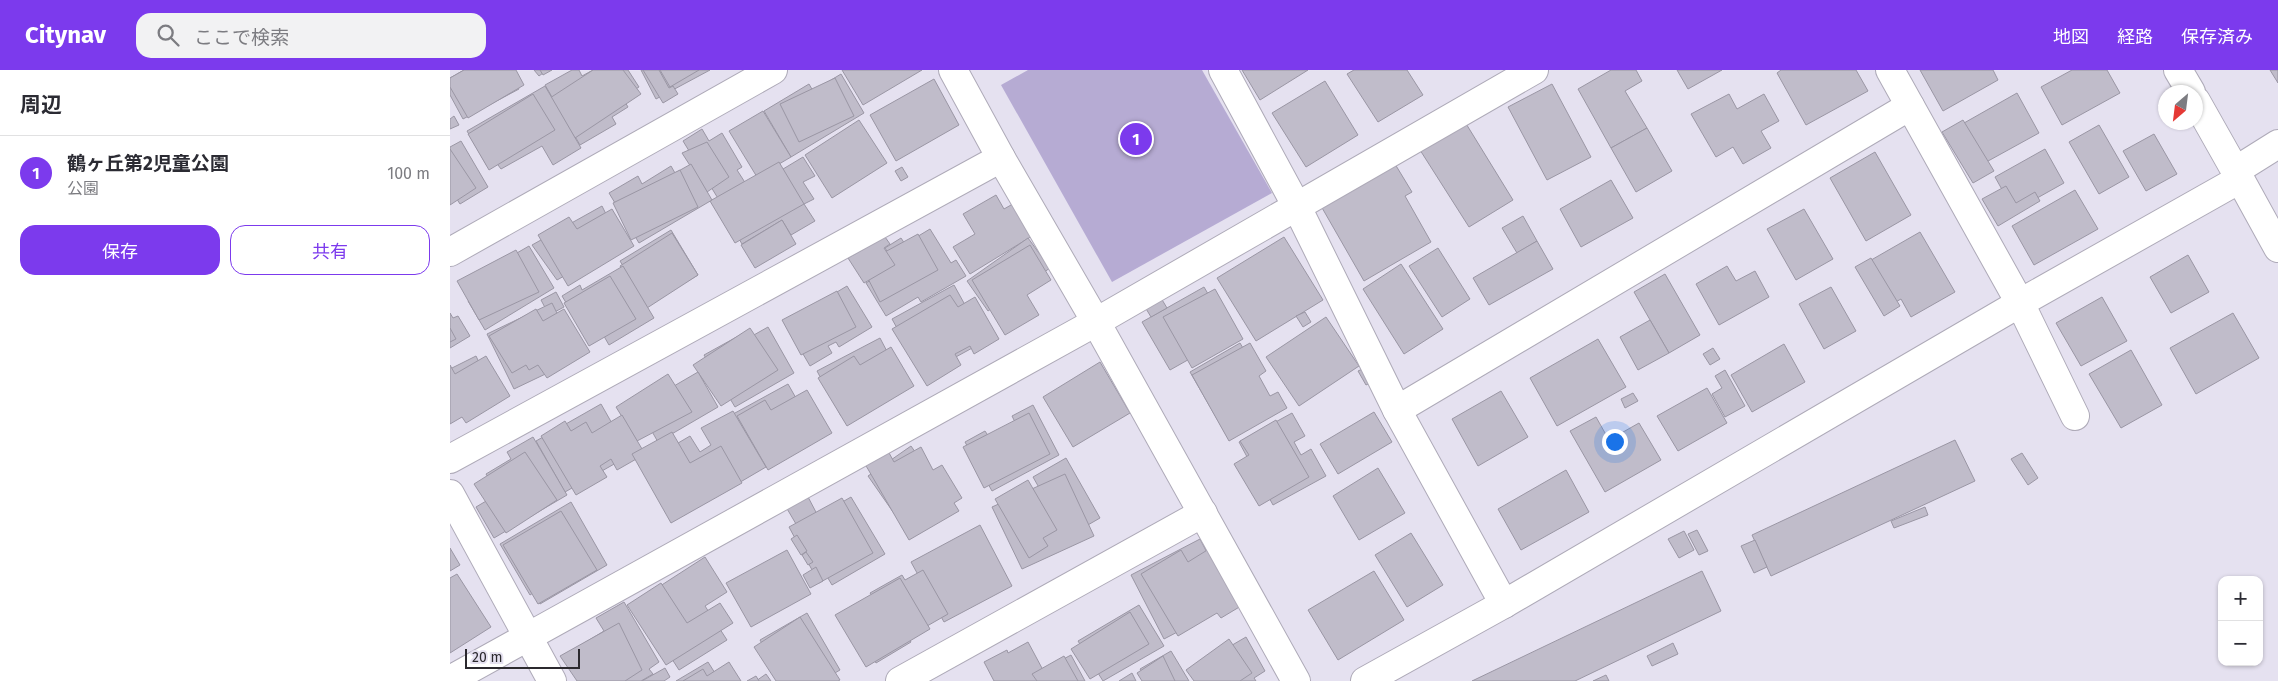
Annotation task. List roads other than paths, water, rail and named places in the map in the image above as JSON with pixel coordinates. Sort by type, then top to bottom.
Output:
[{"type":"street","points":[[450,252],[773,70]]},
{"type":"street","points":[[953,70],[1296,681]]},
{"type":"street","points":[[1223,70],[1296,205],[1397,410],[1504,604]]},
{"type":"street","points":[[450,680],[1096,322],[1296,205],[1534,70]]},
{"type":"street","points":[[1890,70],[2020,303],[2075,416]]},
{"type":"street","points":[[2178,70],[2187,85]]},
{"type":"street","points":[[1397,410],[1910,106]]},
{"type":"street","points":[[2203,114],[2278,248]]},
{"type":"street","points":[[1380,677],[2237,175],[2278,144]]},
{"type":"street","points":[[450,459],[1001,158]]},
{"type":"street","points":[[450,494],[552,681]]},
{"type":"street","points":[[900,681],[1203,513]]},
{"type":"place","name":"鶴ヶ丘第2児童公園","points":[[1136,139]]}]
